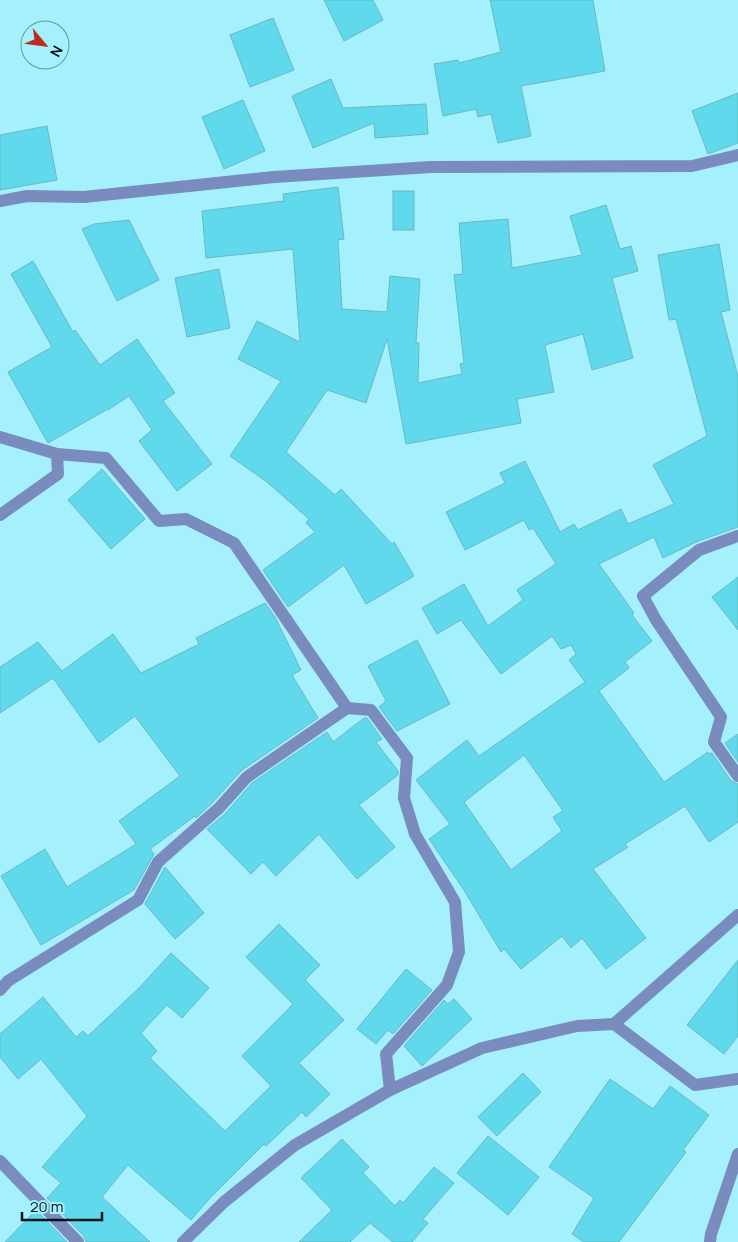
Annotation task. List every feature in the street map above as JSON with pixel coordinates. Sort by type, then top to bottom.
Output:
[{"type":"street","points":[[0,201],[27,196],[84,197],[274,177],[431,167],[692,166],[738,155]]},
{"type":"street","points":[[0,436],[57,454],[106,458],[159,521],[186,519],[234,543],[347,708]]},
{"type":"street","points":[[0,515],[58,474],[57,454]]},
{"type":"street","points":[[738,536],[699,550],[644,596],[656,620],[721,717],[714,742],[738,776]]},
{"type":"street","points":[[0,990],[8,981],[138,900],[158,862],[219,808],[247,777],[347,708],[371,710],[407,758],[404,798],[415,834],[454,902],[459,952],[446,985],[386,1054],[390,1090]]},
{"type":"street","points":[[184,1242],[224,1202],[295,1145],[390,1090],[482,1048],[577,1026],[614,1024],[738,915]]},
{"type":"street","points":[[614,1024],[695,1085],[738,1079]]},
{"type":"street","points":[[710,1242],[738,1154]]},
{"type":"street","points":[[0,1160],[78,1242]]},
{"type":"building","points":[[324,0],[373,0],[383,20],[344,41]]},
{"type":"building","points":[[490,0],[593,0],[605,71],[521,86],[531,136],[498,143],[491,114],[478,117],[476,109],[443,116],[434,64],[458,60],[459,63],[501,52]]},
{"type":"building","points":[[273,18],[294,70],[250,87],[230,35]]},
{"type":"building","points":[[331,79],[343,108],[426,104],[428,134],[375,138],[374,123],[313,148],[292,96]]},
{"type":"building","points":[[738,93],[738,143],[708,154],[692,111]]},
{"type":"building","points":[[243,100],[265,151],[224,169],[202,117]]},
{"type":"building","points":[[47,126],[57,180],[0,190],[0,135]]},
{"type":"building","points":[[338,187],[344,239],[338,240],[342,309],[387,312],[390,276],[420,279],[416,343],[419,343],[418,383],[462,374],[460,364],[464,363],[454,275],[463,274],[459,223],[508,219],[512,268],[582,255],[570,216],[606,205],[620,249],[631,246],[638,271],[612,278],[633,358],[592,370],[583,334],[545,345],[554,392],[517,399],[521,423],[406,444],[387,339],[366,403],[327,390],[286,452],[335,495],[341,489],[392,544],[394,542],[414,576],[366,604],[344,565],[288,607],[263,570],[315,532],[306,523],[309,519],[267,482],[230,456],[281,381],[238,359],[257,321],[300,342],[293,249],[206,258],[202,211],[284,201],[283,194]]},
{"type":"building","points":[[393,191],[414,191],[414,230],[393,230]]},
{"type":"building","points":[[129,220],[159,280],[117,301],[82,229],[94,224]]},
{"type":"building","points":[[719,244],[730,310],[721,312],[738,377],[738,527],[696,542],[663,558],[654,537],[599,564],[634,613],[632,615],[652,641],[625,662],[629,668],[599,691],[664,782],[708,752],[709,754],[712,753],[731,781],[738,784],[738,822],[709,842],[685,806],[625,844],[628,847],[593,869],[646,938],[606,969],[582,938],[571,948],[562,936],[521,969],[504,949],[501,952],[464,890],[429,839],[450,824],[416,780],[467,740],[479,756],[585,682],[569,660],[576,654],[571,645],[561,649],[552,636],[501,674],[461,620],[437,634],[422,608],[464,584],[488,626],[523,600],[517,590],[556,564],[533,528],[529,530],[524,520],[465,550],[446,512],[505,483],[500,473],[525,461],[560,532],[574,524],[578,530],[621,509],[628,524],[674,504],[653,465],[707,436],[676,319],[669,320],[658,255]],"holes":[[[524,755],[563,811],[553,817],[562,831],[511,870],[464,802]]]},
{"type":"building","points":[[33,261],[73,332],[75,330],[100,365],[137,339],[175,393],[163,401],[212,464],[177,491],[139,441],[152,430],[129,396],[108,410],[48,443],[8,372],[52,347],[11,274]]},
{"type":"building","points":[[219,269],[230,328],[187,337],[175,278]]},
{"type":"building","points":[[102,469],[145,519],[111,549],[68,500]]},
{"type":"building","points":[[738,577],[738,630],[712,597]]},
{"type":"building","points":[[265,603],[275,617],[301,670],[292,675],[318,718],[242,770],[196,818],[195,816],[150,849],[154,854],[134,890],[41,945],[1,876],[45,849],[67,887],[136,844],[119,821],[180,776],[135,716],[99,743],[53,678],[0,713],[0,667],[38,642],[62,671],[113,634],[141,673],[199,644],[196,638]]},
{"type":"building","points":[[417,640],[450,704],[397,731],[379,707],[386,701],[368,666]]},
{"type":"building","points":[[364,718],[367,718],[382,739],[376,742],[398,771],[398,775],[359,805],[395,847],[357,879],[319,834],[276,876],[263,862],[251,874],[207,829],[225,814],[252,783],[327,732],[333,742]]},
{"type":"building","points":[[738,734],[738,762],[725,743]]},
{"type":"building","points":[[165,867],[204,913],[175,939],[145,904]]},
{"type":"building","points":[[279,924],[320,965],[305,980],[344,1020],[299,1063],[330,1094],[306,1117],[302,1112],[266,1146],[264,1144],[210,1198],[191,1220],[128,1165],[102,1197],[150,1242],[86,1242],[84,1236],[47,1198],[61,1183],[42,1167],[87,1116],[41,1059],[18,1079],[0,1057],[0,1034],[43,997],[76,1037],[83,1031],[88,1036],[139,988],[171,953],[209,988],[182,1018],[167,1005],[141,1033],[157,1051],[150,1058],[225,1131],[271,1086],[242,1056],[293,1004],[246,957]]},
{"type":"building","points":[[738,960],[738,1036],[724,1054],[687,1025]]},
{"type":"building","points":[[406,969],[432,990],[393,1034],[388,1030],[376,1044],[357,1029]]},
{"type":"building","points":[[454,999],[472,1019],[422,1066],[404,1046],[444,1000],[448,1004]]},
{"type":"building","points":[[523,1073],[541,1092],[497,1136],[478,1117]]},
{"type":"building","points":[[610,1079],[653,1109],[670,1086],[709,1115],[683,1150],[686,1152],[619,1242],[584,1242],[572,1234],[594,1198],[549,1167]]},
{"type":"building","points":[[488,1136],[539,1177],[508,1215],[457,1173]]},
{"type":"building","points":[[342,1139],[369,1167],[363,1173],[395,1206],[400,1200],[403,1203],[434,1167],[454,1183],[423,1219],[428,1223],[412,1242],[393,1242],[370,1223],[350,1242],[299,1242],[332,1210],[301,1178]]},
{"type":"building","points":[[36,1210],[67,1242],[5,1242]]}]
